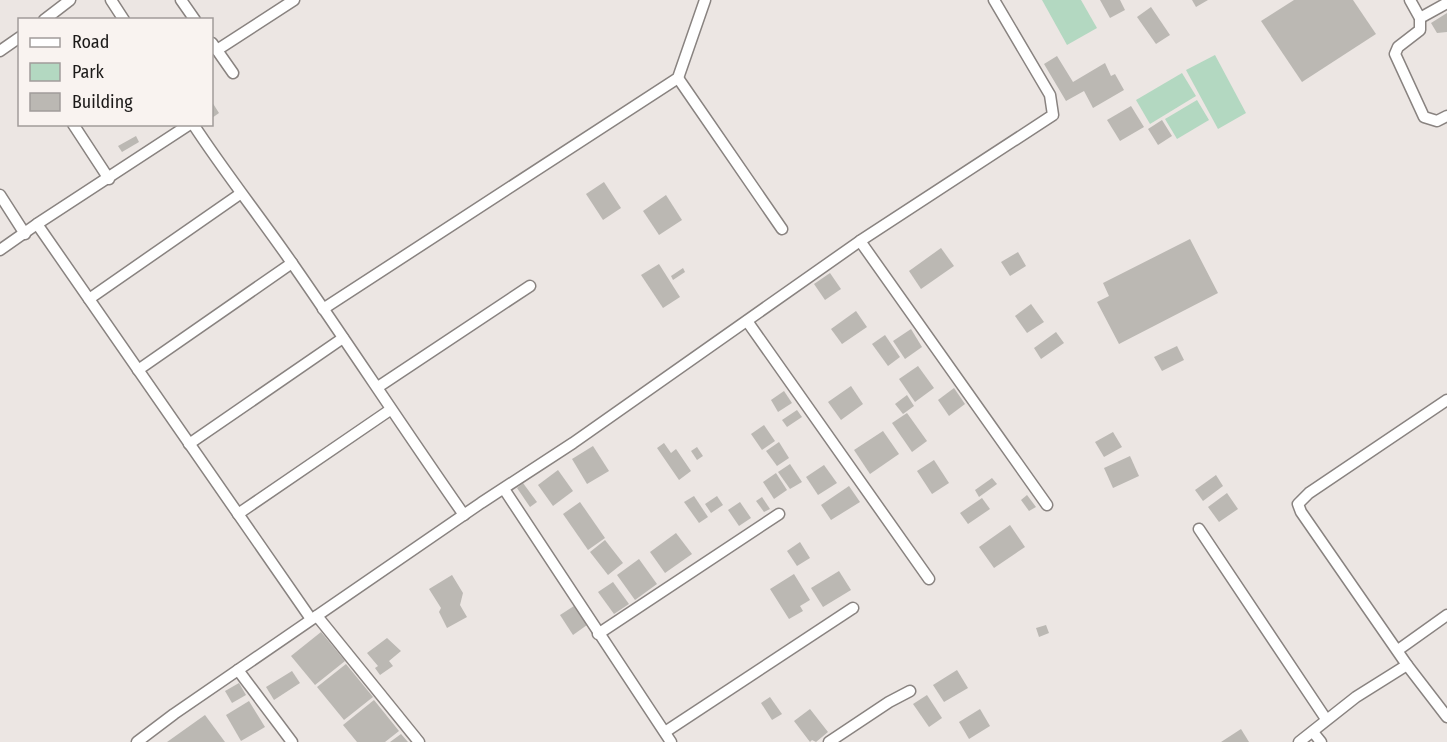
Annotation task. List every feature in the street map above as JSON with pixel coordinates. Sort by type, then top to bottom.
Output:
[{"type":"street","points":[[47,18],[70,0]]},
{"type":"street","points":[[111,0],[123,18]]},
{"type":"street","points":[[181,0],[194,18]]},
{"type":"street","points":[[233,72],[214,47],[294,0]]},
{"type":"street","points":[[323,309],[678,78],[705,0]]},
{"type":"street","points":[[137,742],[152,738],[238,670],[504,489],[860,241],[1053,115],[1050,95],[994,0]]},
{"type":"street","points":[[1410,0],[1420,18],[1420,30],[1398,47],[1395,54],[1424,117],[1437,122],[1447,116]]},
{"type":"street","points":[[1420,18],[1447,3]]},
{"type":"street","points":[[0,51],[18,40]]},
{"type":"street","points":[[678,78],[782,229]]},
{"type":"street","points":[[74,126],[109,179]]},
{"type":"street","points":[[0,250],[188,126]]},
{"type":"street","points":[[192,126],[292,263],[378,387],[390,410],[464,515]]},
{"type":"street","points":[[89,299],[240,194]]},
{"type":"street","points":[[0,195],[25,234]]},
{"type":"street","points":[[37,224],[238,514],[314,618],[419,742]]},
{"type":"street","points":[[860,241],[1047,505]]},
{"type":"street","points":[[138,370],[292,263]]},
{"type":"street","points":[[378,387],[530,286]]},
{"type":"street","points":[[747,321],[929,579]]},
{"type":"street","points":[[189,444],[343,338]]},
{"type":"street","points":[[1447,400],[1309,493],[1298,504],[1301,512],[1407,665],[1447,717]]},
{"type":"street","points":[[238,514],[390,410]]},
{"type":"street","points":[[504,489],[669,740],[853,608]]},
{"type":"street","points":[[598,634],[779,514]]},
{"type":"street","points":[[1199,529],[1326,719]]},
{"type":"street","points":[[1398,650],[1447,615]]},
{"type":"street","points":[[1299,742],[1356,697],[1407,665]]},
{"type":"street","points":[[238,670],[292,742]]},
{"type":"street","points":[[830,742],[889,702],[910,692]]},
{"type":"street","points":[[1313,732],[1321,742]]},
{"type":"green space","points":[[1042,0],[1081,0],[1097,28],[1067,45]]},
{"type":"green space","points":[[1215,55],[1246,113],[1218,129],[1186,70]]},
{"type":"green space","points":[[1182,73],[1196,96],[1150,124],[1136,100]]},
{"type":"green space","points":[[1197,100],[1209,120],[1177,139],[1165,119]]},
{"type":"building","points":[[1100,0],[1120,0],[1125,10],[1110,18]]},
{"type":"building","points":[[1192,0],[1208,0],[1196,7]]},
{"type":"building","points":[[1294,0],[1353,0],[1376,34],[1302,82],[1261,21]]},
{"type":"building","points":[[1151,7],[1170,35],[1156,44],[1137,17]]},
{"type":"building","points":[[1447,13],[1447,32],[1437,33],[1431,23]]},
{"type":"building","points":[[1057,56],[1073,82],[1105,63],[1111,76],[1115,74],[1124,90],[1093,108],[1084,91],[1066,101],[1044,64]]},
{"type":"building","points":[[213,104],[219,113],[213,117]]},
{"type":"building","points":[[1131,106],[1144,127],[1120,141],[1107,120]]},
{"type":"building","points":[[1162,120],[1172,136],[1158,145],[1148,129]]},
{"type":"building","points":[[136,136],[139,142],[122,152],[118,146]]},
{"type":"building","points":[[604,182],[621,208],[603,220],[586,194]]},
{"type":"building","points":[[666,195],[682,220],[659,235],[643,211]]},
{"type":"building","points":[[1190,239],[1218,293],[1119,344],[1097,302],[1109,296],[1103,283]]},
{"type":"building","points":[[941,248],[954,266],[921,289],[909,271]]},
{"type":"building","points":[[1018,252],[1026,266],[1010,276],[1001,262]]},
{"type":"building","points":[[659,264],[680,297],[663,308],[641,275]]},
{"type":"building","points":[[683,268],[685,272],[673,280],[671,276]]},
{"type":"building","points":[[830,273],[841,289],[825,300],[814,284]]},
{"type":"building","points":[[1031,304],[1044,322],[1027,333],[1015,316]]},
{"type":"building","points":[[856,311],[867,327],[842,344],[831,329]]},
{"type":"building","points":[[911,329],[922,347],[905,359],[893,341]]},
{"type":"building","points":[[1056,332],[1064,343],[1041,359],[1034,348]]},
{"type":"building","points":[[885,335],[900,357],[888,366],[872,344]]},
{"type":"building","points":[[1177,346],[1184,360],[1162,371],[1154,357]]},
{"type":"building","points":[[918,366],[934,388],[915,402],[899,379]]},
{"type":"building","points":[[851,386],[863,404],[841,420],[828,402]]},
{"type":"building","points":[[954,388],[965,404],[949,416],[938,400]]},
{"type":"building","points":[[784,391],[792,403],[778,412],[771,400]]},
{"type":"building","points":[[907,395],[914,406],[903,414],[895,404]]},
{"type":"building","points":[[797,410],[802,417],[787,427],[782,420]]},
{"type":"building","points":[[907,413],[927,441],[912,452],[892,423]]},
{"type":"building","points":[[764,425],[775,441],[762,450],[751,434]]},
{"type":"building","points":[[883,431],[899,454],[870,474],[854,450]]},
{"type":"building","points":[[1113,432],[1122,447],[1104,457],[1095,442]]},
{"type":"building","points":[[779,442],[789,458],[777,466],[766,451]]},
{"type":"building","points":[[664,443],[671,453],[676,449],[691,471],[679,480],[657,448]]},
{"type":"building","points":[[593,446],[609,471],[587,484],[572,459]]},
{"type":"building","points":[[697,447],[703,456],[697,460],[691,451]]},
{"type":"building","points":[[1130,456],[1139,476],[1113,488],[1104,468]]},
{"type":"building","points":[[934,460],[949,483],[932,494],[917,471]]},
{"type":"building","points":[[790,464],[802,482],[790,489],[778,472]]},
{"type":"building","points":[[824,465],[837,483],[818,495],[806,477]]},
{"type":"building","points":[[558,470],[573,491],[553,506],[538,485]]},
{"type":"building","points":[[776,473],[787,490],[774,499],[763,482]]},
{"type":"building","points":[[1216,475],[1223,486],[1203,501],[1195,490]]},
{"type":"building","points":[[992,478],[997,484],[979,497],[975,490]]},
{"type":"building","points":[[523,483],[537,502],[530,507],[517,488]]},
{"type":"building","points":[[849,486],[860,502],[831,520],[821,505]]},
{"type":"building","points":[[1227,493],[1238,509],[1219,522],[1208,507]]},
{"type":"building","points":[[1027,495],[1036,507],[1029,511],[1021,500]]},
{"type":"building","points":[[694,496],[708,517],[699,523],[684,502]]},
{"type":"building","points":[[717,496],[723,505],[711,513],[705,504]]},
{"type":"building","points":[[762,497],[770,509],[764,512],[756,501]]},
{"type":"building","points":[[982,498],[990,509],[968,524],[960,513]]},
{"type":"building","points":[[580,502],[605,538],[588,550],[563,514]]},
{"type":"building","points":[[740,502],[751,518],[739,526],[728,510]]},
{"type":"building","points":[[1010,525],[1025,547],[994,568],[979,547]]},
{"type":"building","points":[[676,533],[692,554],[665,573],[650,552]]},
{"type":"building","points":[[605,540],[623,563],[608,575],[590,552]]},
{"type":"building","points":[[800,542],[810,558],[797,566],[787,551]]},
{"type":"building","points":[[639,559],[657,584],[635,600],[617,575]]},
{"type":"building","points":[[839,571],[851,590],[823,607],[811,588]]},
{"type":"building","points":[[794,574],[810,600],[800,606],[803,611],[789,619],[770,589]]},
{"type":"building","points":[[452,575],[463,593],[460,605],[467,617],[447,628],[439,612],[441,608],[429,589]]},
{"type":"building","points":[[613,582],[629,604],[614,614],[598,592]]},
{"type":"building","points":[[574,606],[587,625],[573,635],[560,615]]},
{"type":"building","points":[[1046,625],[1049,633],[1039,637],[1036,628]]},
{"type":"building","points":[[321,632],[345,661],[315,685],[291,656]]},
{"type":"building","points":[[387,638],[401,651],[389,661],[393,666],[380,675],[375,668],[378,666],[367,653]]},
{"type":"building","points":[[346,664],[373,697],[344,720],[317,687]]},
{"type":"building","points":[[957,670],[968,688],[944,702],[933,685]]},
{"type":"building","points":[[292,671],[300,683],[274,700],[266,687]]},
{"type":"building","points":[[239,683],[246,695],[232,703],[225,691]]},
{"type":"building","points":[[927,695],[942,718],[929,727],[913,704]]},
{"type":"building","points":[[770,697],[782,714],[772,720],[761,703]]},
{"type":"building","points":[[374,700],[399,731],[385,742],[357,742],[343,725]]},
{"type":"building","points":[[249,701],[265,727],[241,741],[226,715]]},
{"type":"building","points":[[810,709],[828,732],[816,742],[812,740],[810,742],[794,721]]},
{"type":"building","points":[[980,709],[990,726],[969,739],[959,722]]},
{"type":"building","points":[[205,715],[225,742],[167,742]]},
{"type":"building","points":[[1241,729],[1249,742],[1221,742]]},
{"type":"building","points":[[401,734],[408,742],[390,742]]}]
